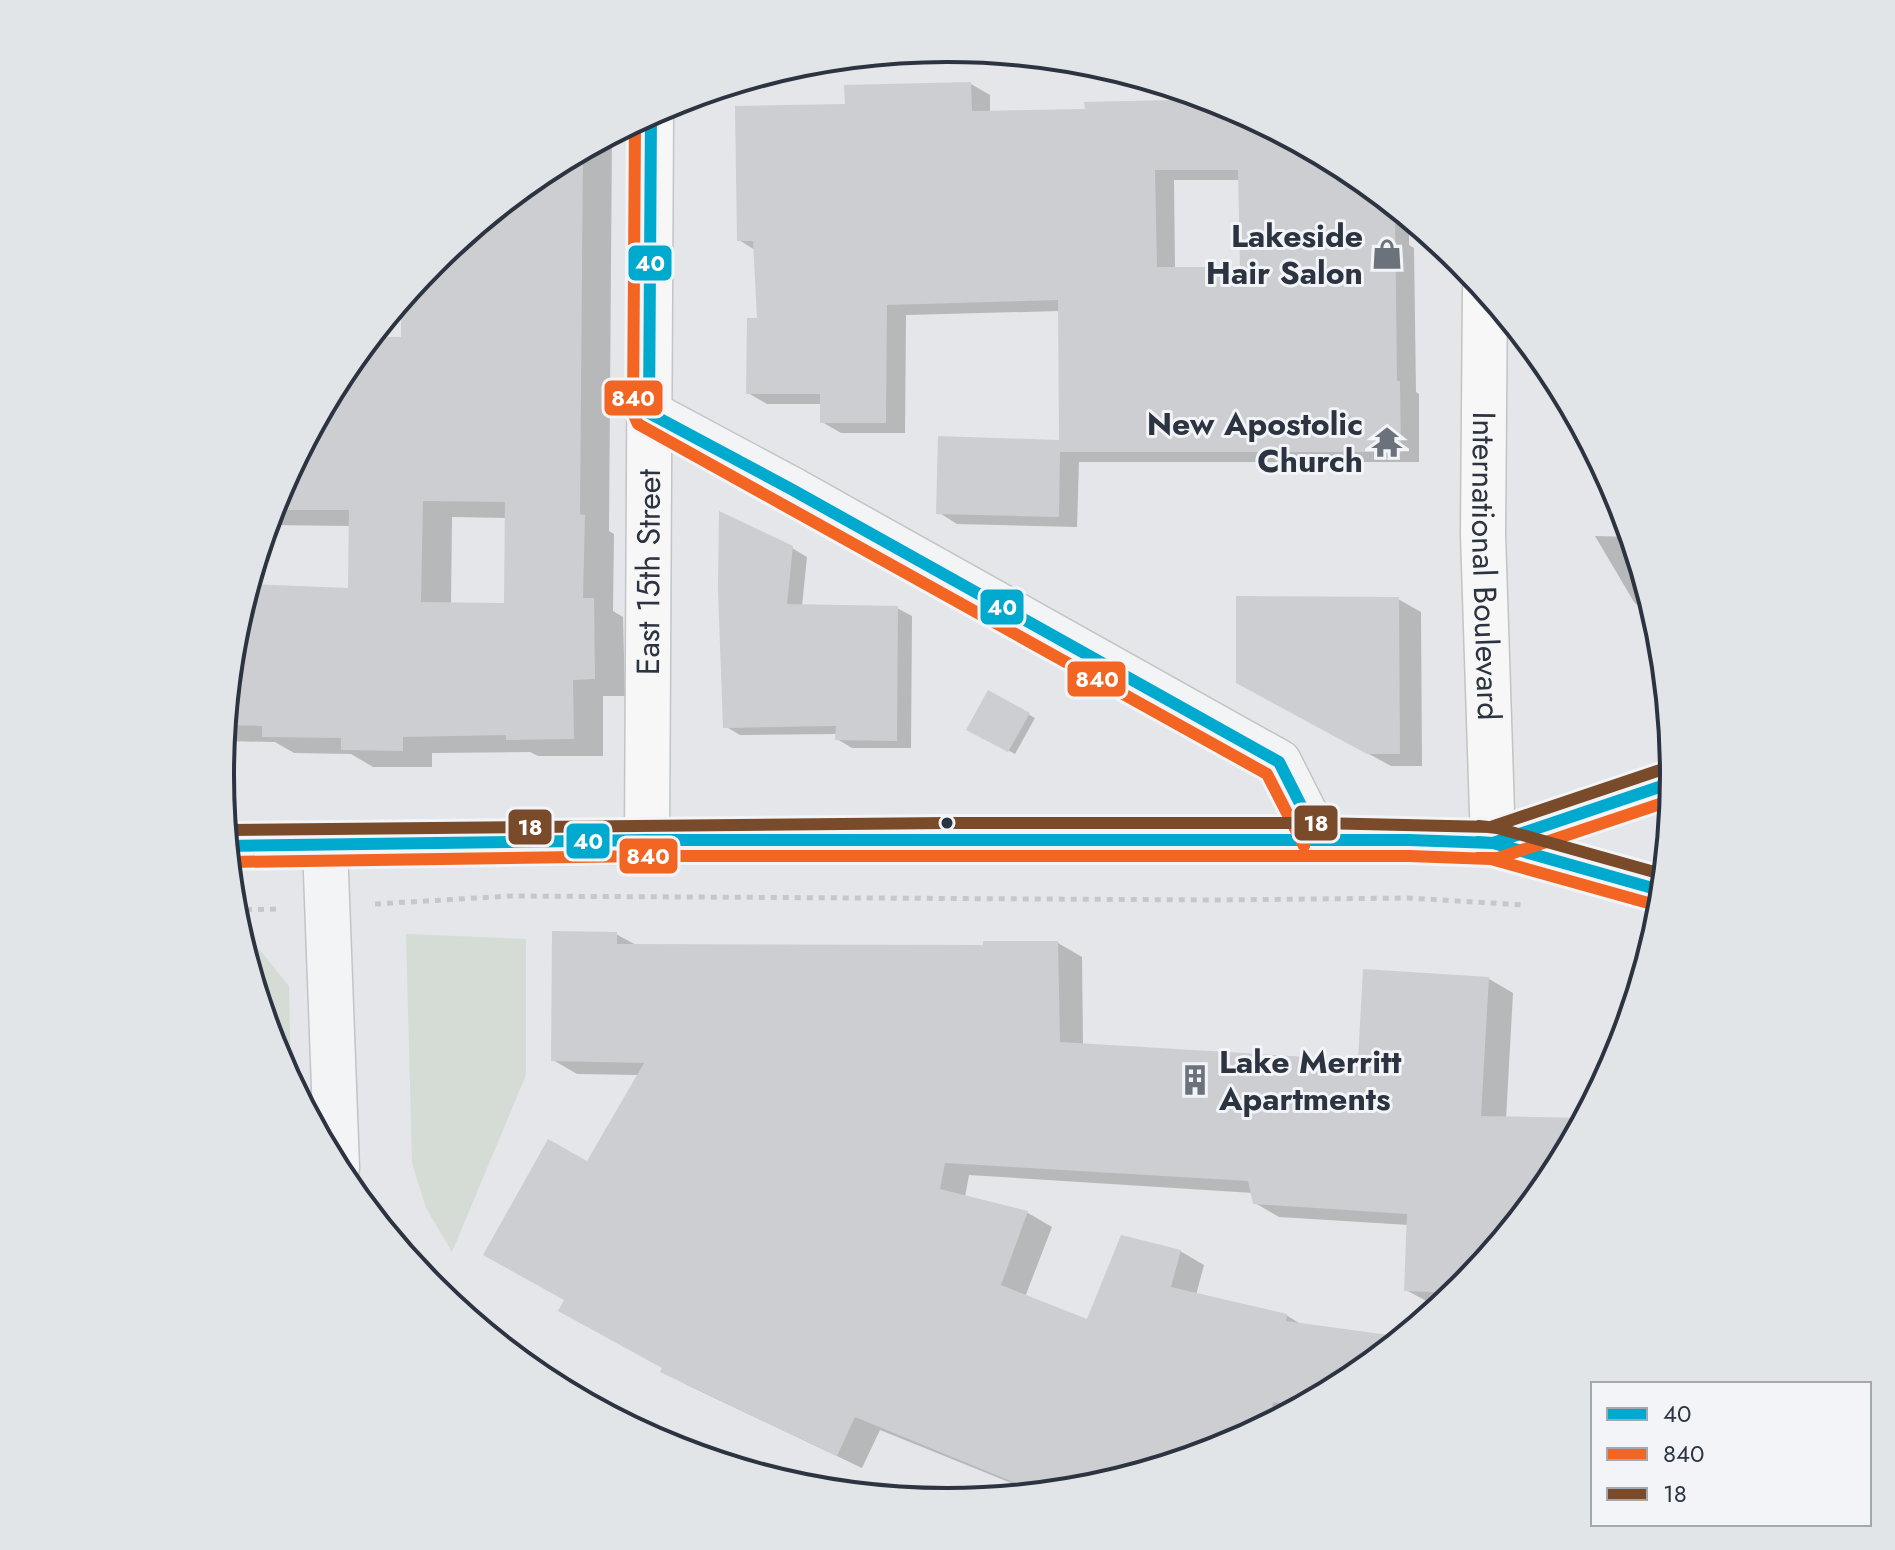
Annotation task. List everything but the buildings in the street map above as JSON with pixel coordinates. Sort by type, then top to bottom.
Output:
[{"type":"main road","name":"East 15th Street","points":[[647,840],[651,127]]},
{"type":"main road","name":"International Boulevard","points":[[1485,306],[1483,534],[1493,843]]},
{"type":"main road","points":[[1493,843],[1660,787]]},
{"type":"main road","points":[[239,846],[647,840],[1318,839],[1493,843],[1651,888]]},
{"type":"street","points":[[649,413],[819,504],[1279,762],[1318,839]]},
{"type":"street","points":[[325,846],[336,1141]]},
{"type":"path","points":[[247,910],[328,908],[511,896],[1120,900],[1408,898],[1531,905]]},
{"type":"shaded area","points":[[406,934],[526,939],[526,1075],[452,1252],[426,1208],[412,1163]]},
{"type":"shaded area","points":[[257,950],[260,950],[289,986],[290,1051],[272,1004]]},
{"type":"transit line","name":"40","points":[[649,413],[651,127]]},
{"type":"transit line","name":"840","points":[[635,135],[633,413],[638,424],[1267,774],[1304,846]]},
{"type":"transit line","name":"40","points":[[649,413],[1279,762],[1318,839]]},
{"type":"transit line","name":"18","points":[[237,830],[948,823],[1318,823],[1491,827],[1660,770]]},
{"type":"transit line","name":"40","points":[[1478,842],[1493,843],[1660,787]]},
{"type":"transit line","name":"840","points":[[1477,858],[1498,858],[1659,804]]},
{"type":"transit line","name":"18","points":[[1479,826],[1497,828],[1653,872]]},
{"type":"transit line","name":"40","points":[[239,846],[647,840],[1409,840],[1493,843],[1651,888]]},
{"type":"transit line","name":"840","points":[[240,862],[647,856],[1409,856],[1491,859],[1649,903]]},
{"type":"place","name":"Lakeside Hair Salon","points":[[1387,254]]},
{"type":"place","name":"New Apostolic Church","points":[[1387,442]]},
{"type":"place","name":"Lake Merritt Apartments","points":[[1195,1080]]}]
